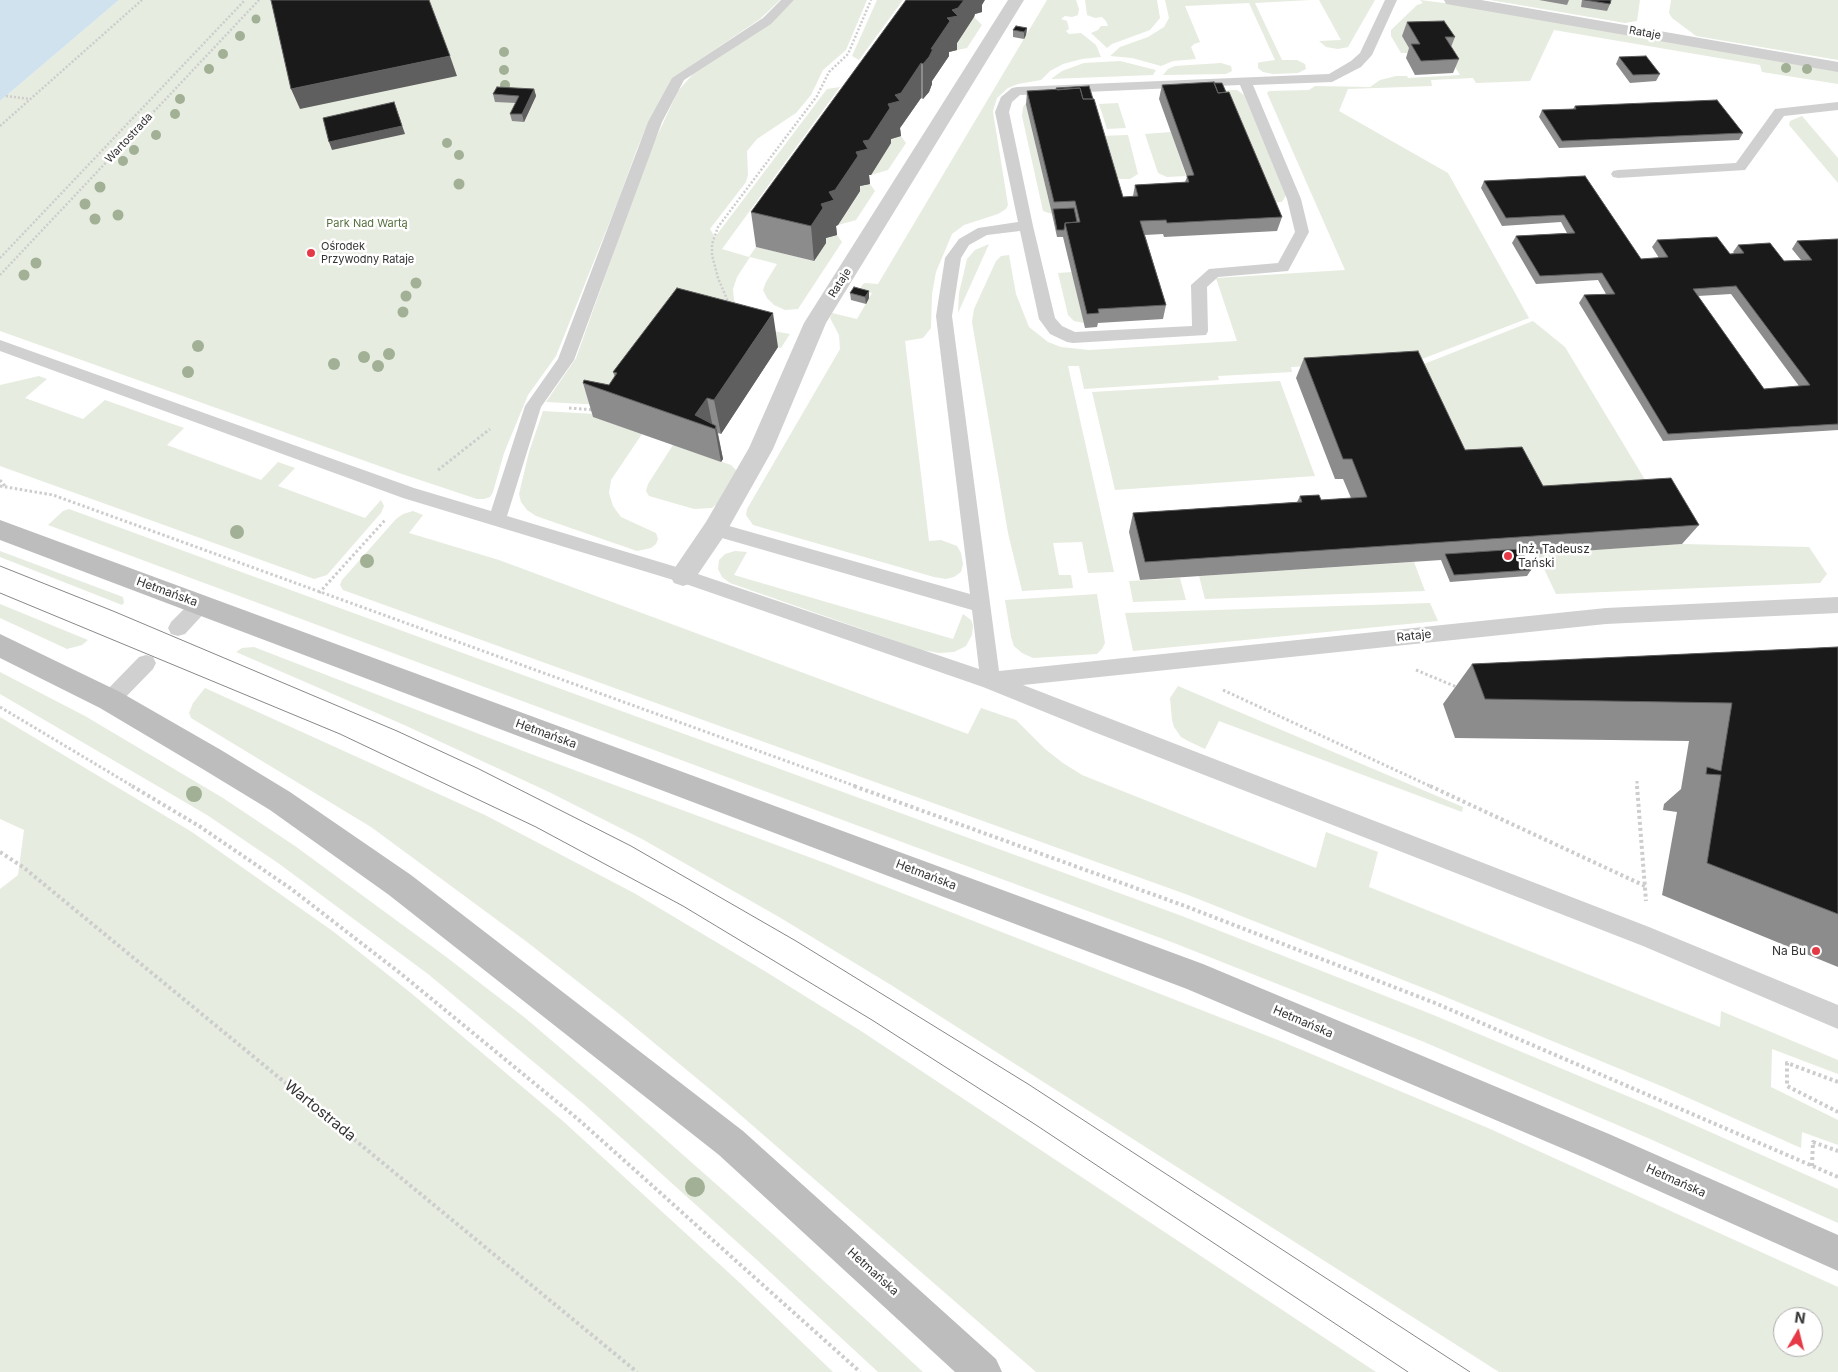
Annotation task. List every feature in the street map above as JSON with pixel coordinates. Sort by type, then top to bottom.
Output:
[{"type":"main road","name":"Hetmańska","points":[[0,530],[1192,975],[1597,1146],[1838,1253]]},
{"type":"main road","name":"Hetmańska","points":[[0,645],[110,700],[280,801],[400,885],[731,1143],[983,1372]]},
{"type":"street","name":"Rataje","points":[[683,576],[715,529],[761,449],[815,323],[1016,0]]},
{"type":"street","name":"Rataje","points":[[1452,0],[1838,67]]},
{"type":"lane","points":[[497,520],[534,406],[566,360],[654,122],[679,78],[767,20],[788,0]]},
{"type":"lane","points":[[1245,81],[1294,199],[1302,232],[1283,268],[1214,272],[1199,285],[1200,331],[1073,338],[1056,330],[1047,319],[1026,226],[1002,112],[1006,100],[1017,91],[1245,81],[1332,78],[1356,64],[1366,54],[1391,0]]},
{"type":"lane","points":[[1618,174],[1740,167],[1780,112],[1831,107],[1838,122]]},
{"type":"lane","points":[[990,680],[944,316],[953,258],[964,242],[983,231],[1026,226]]},
{"type":"lane","points":[[0,345],[409,493],[683,576],[990,680],[1129,737],[1649,938],[1838,1017]]},
{"type":"lane","points":[[715,529],[980,605]]},
{"type":"lane","points":[[178,628],[201,604]]},
{"type":"lane","name":"Rataje","points":[[990,680],[1165,664],[1606,616],[1838,605]]},
{"type":"lane","points":[[110,700],[146,664]]},
{"type":"path","points":[[0,126],[142,0]]},
{"type":"path","name":"Wartostrada","points":[[0,258],[245,0]]},
{"type":"path","name":"Wartostrada","points":[[0,276],[259,0]]},
{"type":"path","points":[[731,307],[718,278],[712,255],[712,244],[718,227],[817,96],[829,72],[848,54],[871,0]]},
{"type":"path","points":[[6,96],[30,99]]},
{"type":"path","points":[[320,593],[409,493],[519,407],[534,406]]},
{"type":"path","points":[[0,480],[5,486]]},
{"type":"path","points":[[0,486],[53,495],[1185,906],[1435,1003],[1838,1177]]},
{"type":"path","points":[[1385,639],[1394,660],[1462,689]]},
{"type":"path","points":[[1165,664],[1645,886]]},
{"type":"path","points":[[0,707],[199,826],[298,894],[400,973],[579,1120],[860,1372]]},
{"type":"path","points":[[1637,782],[1649,938]]},
{"type":"path","name":"Wartostrada","points":[[0,852],[23,867],[637,1372]]},
{"type":"path","points":[[1838,1082],[1786,1063],[1787,1086],[1838,1112]]},
{"type":"path","points":[[1812,1166],[1813,1142],[1838,1151]]},
{"type":"green space","name":"Park Nad Wartą","points":[[119,0],[780,0],[760,19],[674,77],[650,119],[637,149],[556,356],[528,395],[504,453],[493,492],[490,497],[477,499],[0,331],[0,101]]},
{"type":"green space","points":[[794,0],[867,0],[846,50],[823,70],[811,95],[796,113],[757,139],[747,151],[748,175],[746,182],[710,229],[715,237],[827,89],[840,87],[722,249],[749,257],[756,247],[814,261],[824,239],[837,235],[842,242],[798,309],[785,310],[774,305],[767,298],[763,290],[777,264],[750,257],[737,277],[733,289],[734,300],[740,312],[773,331],[790,334],[781,348],[684,323],[623,406],[546,402],[576,358],[650,151],[678,91],[693,74],[771,23]]},
{"type":"green space","points":[[877,0],[903,0],[859,60],[852,56]]},
{"type":"green space","points":[[1047,0],[1076,0],[1079,9],[1078,15],[1072,17],[1065,16],[1061,19],[1067,21],[1069,29],[1066,31],[1069,34],[1081,33],[1096,45],[1101,57],[1063,64],[1050,71],[1041,80],[1018,84],[1008,88],[997,98],[993,111],[1008,205],[1006,209],[998,214],[964,225],[952,234],[936,272],[932,294],[931,328],[923,338],[905,341],[929,541],[941,540],[957,546],[961,553],[963,564],[961,572],[954,577],[946,579],[934,577],[753,525],[746,515],[747,509],[840,349],[839,335],[830,318],[832,313],[857,319],[872,293],[861,288],[862,285],[865,283],[878,284]]},
{"type":"green space","points":[[1085,0],[1157,0],[1160,18],[1150,30],[1112,44],[1107,48],[1091,33],[1098,30],[1101,26],[1108,26],[1106,21],[1102,17],[1095,18],[1087,15]]},
{"type":"green space","points":[[1165,0],[1311,0],[1255,3],[1282,60],[1297,60],[1305,64],[1306,69],[1298,73],[1273,74],[1263,72],[1258,68],[1258,63],[1275,60],[1249,3],[1185,6],[1200,42],[1191,47],[1196,59],[1173,61],[1161,66],[1132,58],[1110,56],[1120,47],[1148,37],[1164,27],[1169,18]]},
{"type":"green space","points":[[1319,0],[1375,0],[1348,47],[1338,49],[1326,47],[1319,41],[1341,40]]},
{"type":"green space","points":[[1420,0],[1483,8],[1838,70],[1838,84],[1762,72],[1760,65],[1554,30],[1530,81],[1476,83],[1473,78],[1431,80],[1432,86],[1348,89],[1339,111],[1448,173],[1529,318],[1422,359],[1291,367],[1292,372],[1218,376],[1219,380],[1084,389],[1079,366],[1068,366],[1114,572],[1088,573],[1082,542],[1053,543],[1059,575],[1071,575],[1073,588],[1022,591],[1008,533],[972,322],[974,309],[996,261],[1001,256],[1009,255],[1016,294],[1029,327],[1048,342],[1061,347],[1089,350],[1237,341],[1216,278],[1345,270],[1267,93],[1269,91],[1309,90],[1315,86],[1370,87],[1380,80],[1396,76],[1407,76],[1408,78],[1460,75],[1451,60],[1412,53],[1401,53],[1391,36],[1391,30],[1417,5],[1423,3]]},
{"type":"green space","points":[[1490,0],[1640,0],[1637,21],[1625,23]]},
{"type":"green space","points":[[1671,0],[1838,0],[1838,60],[1696,36],[1672,18],[1669,13]]},
{"type":"green space","points":[[974,17],[982,25],[967,48],[957,50],[952,44]]},
{"type":"green space","points":[[1120,61],[1156,70],[1153,75],[1051,79],[1062,71],[1084,63]]},
{"type":"green space","points":[[1221,63],[1231,66],[1232,71],[1226,74],[1163,75],[1168,69],[1175,66]]},
{"type":"green space","points":[[1237,90],[1244,95],[1286,195],[1282,202],[1265,203],[1208,91]]},
{"type":"green space","points":[[1028,100],[1058,104],[1026,105],[1052,214],[1043,211],[1022,116],[1023,107]]},
{"type":"green space","points":[[1118,103],[1126,128],[1107,129],[1099,104]]},
{"type":"green space","points":[[1802,116],[1838,158],[1838,183],[1789,125],[1790,121]]},
{"type":"green space","points":[[1171,132],[1186,176],[1167,177],[1158,173],[1145,134]]},
{"type":"green space","points":[[1128,135],[1138,174],[1130,179],[1112,179],[1099,136]]},
{"type":"green space","points":[[901,136],[906,143],[888,170],[871,175],[889,139]]},
{"type":"green space","points":[[870,184],[875,191],[856,220],[838,225],[860,191],[857,187]]},
{"type":"green space","points":[[989,244],[958,313],[959,293],[967,259],[975,250]]},
{"type":"green space","points":[[1072,272],[1084,323],[1074,321],[1068,315],[1058,273]]},
{"type":"green space","points":[[1533,321],[1565,347],[1656,498],[1530,505],[1469,469],[1424,364]]},
{"type":"green space","points":[[39,376],[47,379],[25,398],[83,419],[105,400],[184,428],[167,445],[261,480],[278,462],[295,468],[278,486],[365,518],[381,500],[384,506],[381,513],[327,575],[314,579],[0,466],[0,385]]},
{"type":"green space","points":[[1280,381],[1315,476],[1115,490],[1092,392]]},
{"type":"green space","points":[[543,411],[595,414],[594,417],[642,434],[611,480],[609,493],[613,506],[621,517],[656,533],[658,539],[656,544],[651,548],[637,551],[536,516],[527,510],[521,502],[519,494],[529,452]]},
{"type":"green space","points":[[673,445],[731,465],[737,471],[718,503],[712,508],[694,509],[649,496],[646,491],[648,484]]},
{"type":"green space","points":[[69,509],[1182,916],[1431,1014],[1663,1111],[1838,1189],[1838,1223],[1650,1139],[1424,1042],[1174,943],[48,525],[63,511]]},
{"type":"green space","points":[[413,511],[423,515],[409,533],[499,560],[968,734],[981,708],[1016,720],[1045,749],[1082,775],[1316,868],[1326,832],[1378,852],[1369,887],[1720,1027],[1721,1011],[1838,1060],[1838,1074],[1772,1049],[1771,1087],[1838,1120],[1838,1145],[1802,1132],[1801,1148],[1666,1088],[1436,993],[1188,895],[343,590],[340,585],[342,580],[396,519],[403,514]]},
{"type":"green space","points":[[1682,544],[1809,547],[1827,574],[1820,583],[1556,594],[1537,554]]},
{"type":"green space","points":[[0,551],[123,597],[124,603],[122,605],[0,557]]},
{"type":"green space","points":[[735,551],[747,552],[734,575],[953,639],[963,614],[971,620],[973,625],[972,635],[966,646],[954,652],[939,653],[922,650],[730,583],[722,577],[718,569],[719,560],[725,554]]},
{"type":"green space","points":[[1414,562],[1425,591],[1205,599],[1199,576]]},
{"type":"green space","points":[[1180,578],[1186,600],[1133,602],[1129,581]]},
{"type":"green space","points":[[1097,594],[1105,643],[1097,654],[1033,658],[1022,653],[1014,646],[1005,600]]},
{"type":"green space","points":[[1430,603],[1438,621],[1133,651],[1125,613]]},
{"type":"green space","points":[[0,604],[88,640],[82,645],[67,649],[0,618]]},
{"type":"green space","points":[[254,647],[531,754],[825,863],[1278,1040],[1488,1128],[1838,1287],[1838,1372],[1499,1372],[891,985],[779,917],[642,839],[549,792],[402,724],[236,652],[242,648]]},
{"type":"green space","points":[[0,672],[85,716],[223,798],[295,846],[445,956],[524,1017],[604,1085],[776,1237],[923,1372],[878,1372],[584,1104],[428,974],[278,863],[207,815],[0,694]]},
{"type":"green space","points":[[1178,686],[1463,807],[1462,812],[1219,721],[1205,749],[1181,737],[1174,727],[1170,698]]},
{"type":"green space","points":[[205,688],[485,815],[634,893],[861,1031],[1376,1372],[1036,1372],[729,1105],[618,1013],[527,942],[371,827],[191,718],[189,713],[193,703]]},
{"type":"green space","points":[[0,717],[192,832],[334,932],[411,993],[564,1122],[740,1283],[833,1372],[0,1372],[0,889],[18,875],[24,830],[0,819]]},
{"type":"water","points":[[0,0],[119,0],[0,101]]},
{"type":"building","points":[[271,0],[429,0],[450,56],[291,89]]},
{"type":"building","points":[[906,0],[964,0],[958,8],[952,10],[958,16],[947,18],[950,21],[931,49],[933,49],[929,57],[923,64],[921,63],[901,93],[895,95],[900,101],[888,104],[890,108],[869,140],[863,141],[868,149],[856,152],[858,156],[835,190],[829,192],[834,200],[821,204],[823,208],[811,226],[751,212]]},
{"type":"building","points":[[1585,0],[1611,0],[1610,4]]},
{"type":"building","points":[[1444,21],[1455,37],[1445,37],[1459,59],[1421,61],[1411,44],[1420,44],[1407,22]]},
{"type":"building","points":[[1016,26],[1027,28],[1024,32],[1013,30]]},
{"type":"building","points":[[1646,56],[1660,74],[1633,75],[1619,57]]},
{"type":"building","points":[[1214,82],[1218,93],[1229,92],[1282,217],[1167,223],[1166,220],[1140,221],[1166,305],[1098,309],[1099,313],[1087,314],[1065,223],[1080,222],[1075,201],[1054,202],[1027,91],[1080,88],[1083,99],[1094,99],[1123,197],[1138,196],[1135,185],[1189,182],[1187,176],[1194,175],[1162,85]]},
{"type":"building","points":[[1214,83],[1222,83],[1226,92],[1218,93]]},
{"type":"building","points":[[1089,86],[1093,99],[1083,99],[1080,88],[1057,90],[1056,88]]},
{"type":"building","points":[[497,87],[534,89],[522,114],[510,114],[519,96],[493,94]]},
{"type":"building","points":[[1717,100],[1743,133],[1562,141],[1542,110],[1576,109],[1575,106]]},
{"type":"building","points":[[394,102],[402,126],[329,142],[323,118]]},
{"type":"building","points":[[1585,176],[1641,259],[1668,257],[1657,240],[1717,237],[1730,254],[1744,253],[1738,245],[1770,243],[1784,261],[1812,260],[1797,241],[1838,239],[1838,424],[1668,434],[1584,295],[1615,294],[1602,273],[1540,276],[1516,236],[1575,233],[1564,215],[1506,218],[1484,181]],"holes":[[[1736,286],[1810,385],[1764,389],[1693,289]]]},
{"type":"building","points":[[1074,208],[1077,222],[1065,223],[1064,230],[1057,230],[1053,209]]},
{"type":"building","points":[[854,287],[869,291],[865,297],[850,293]]},
{"type":"building","points":[[677,288],[773,313],[714,400],[707,398],[695,415],[716,426],[715,429],[583,383],[584,380],[609,385],[617,373],[613,372]]},
{"type":"building","points":[[1418,351],[1465,450],[1522,447],[1543,486],[1671,478],[1699,525],[1145,562],[1133,513],[1302,502],[1300,496],[1319,495],[1321,500],[1367,497],[1352,459],[1343,459],[1304,358]]},
{"type":"building","points":[[1521,549],[1531,570],[1454,575],[1445,554]]},
{"type":"building","points":[[1838,647],[1838,914],[1707,863],[1721,775],[1706,774],[1707,767],[1721,771],[1732,703],[1485,699],[1472,664]]},
{"type":"tram line","points":[[0,566],[113,611],[397,731],[477,768],[631,846],[796,941],[1028,1084],[1470,1372]]},
{"type":"tram line","points":[[0,593],[340,734],[536,827],[683,906],[872,1020],[1036,1125],[1408,1372]]},
{"type":"place","name":"Ośrodek Przywodny Rataje","points":[[311,253]]},
{"type":"place","name":"Inż. Tadeusz Tański","points":[[1508,556]]},
{"type":"place","name":"Na Bu","points":[[1816,951]]}]
